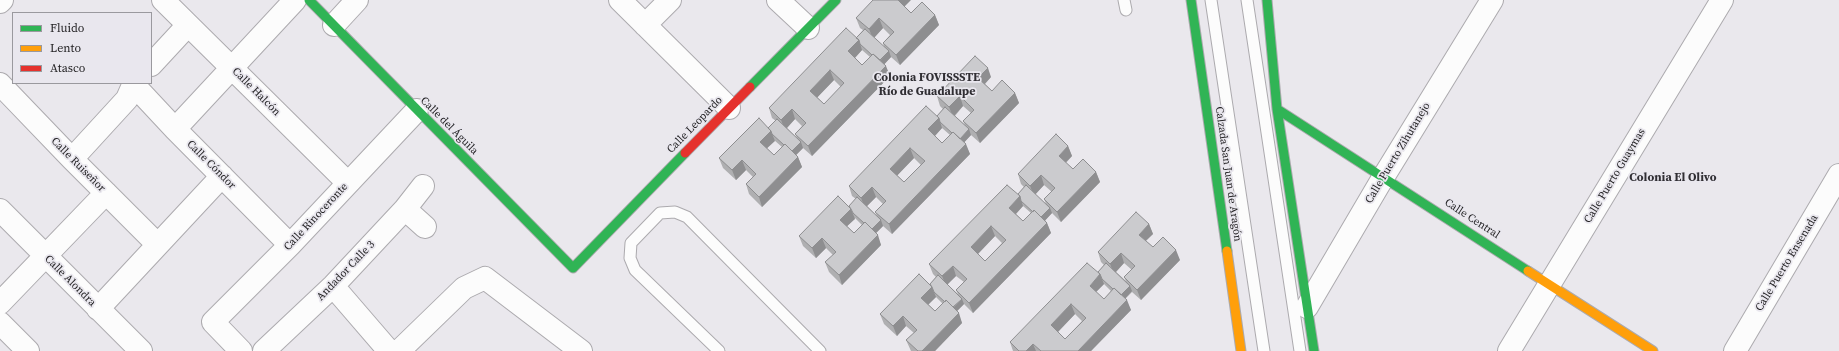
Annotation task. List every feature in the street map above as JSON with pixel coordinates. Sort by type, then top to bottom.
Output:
[{"type":"street","name":"Calle Halcón","points":[[163,0],[348,183]]},
{"type":"street","points":[[175,129],[295,0]]},
{"type":"street","name":"Calle del Águila","points":[[309,0],[574,268]]},
{"type":"street","points":[[334,25],[357,0]]},
{"type":"street","points":[[620,0],[729,108]]},
{"type":"street","points":[[645,25],[670,0]]},
{"type":"street","points":[[778,0],[808,28]]},
{"type":"street","name":"Calle Leopardo","points":[[574,268],[836,0]]},
{"type":"street","name":"Calzada San Juan de Aragón","points":[[1191,0],[1241,351]]},
{"type":"street","points":[[1267,0],[1277,109],[1314,351]]},
{"type":"street","name":"Calle Puerto Zihutanejo","points":[[1307,307],[1384,176],[1492,0]]},
{"type":"street","name":"Calle Puerto Guaymas","points":[[1509,351],[1722,0]]},
{"type":"street","points":[[152,64],[188,25]]},
{"type":"street","name":"Calle Ruiseñor","points":[[0,84],[157,244]]},
{"type":"street","points":[[72,159],[127,99],[134,84]]},
{"type":"street","name":"Calle Cóndor","points":[[135,84],[175,129],[290,245]]},
{"type":"street","name":"Calle Central","points":[[1277,109],[1384,176],[1549,285],[1653,351]]},
{"type":"street","name":"Calle Rinoceronte","points":[[241,351],[213,322],[290,245],[417,110]]},
{"type":"street","name":"Calle Puerto Ensenada","points":[[1735,351],[1839,175]]},
{"type":"street","points":[[98,309],[222,176]]},
{"type":"street","name":"Andador Calle 3","points":[[270,349],[333,286],[405,209],[423,186]]},
{"type":"street","points":[[0,303],[106,193]]},
{"type":"street","points":[[405,209],[425,227]]},
{"type":"street","name":"Calle Alondra","points":[[0,210],[141,351]]},
{"type":"street","points":[[399,351],[464,288],[485,278],[581,351]]},
{"type":"street","points":[[333,286],[388,351]]},
{"type":"street","points":[[0,323],[28,351]]},
{"type":"lane","points":[[1211,0],[1264,351]]},
{"type":"lane","points":[[1247,0],[1300,351]]},
{"type":"lane","points":[[719,351],[635,270],[630,258],[631,243],[660,213],[675,212],[687,217],[820,351]]},
{"type":"building","points":[[873,0],[898,0],[911,13],[922,2],[935,15],[896,55],[883,43],[894,32],[879,18],[869,29],[856,18]]},
{"type":"building","points":[[846,28],[859,40],[848,51],[862,65],[873,54],[886,66],[808,146],[795,134],[806,123],[792,109],[781,120],[769,108]],"holes":[[[830,70],[844,83],[824,104],[810,91]]]},
{"type":"building","points":[[865,29],[889,51],[880,60],[860,44],[859,40],[856,38]]},
{"type":"building","points":[[975,56],[988,68],[978,78],[992,91],[1002,80],[1015,93],[976,133],[963,121],[974,110],[960,96],[949,107],[937,96]]},
{"type":"building","points":[[926,106],[939,118],[928,129],[942,143],[953,132],[966,144],[889,224],[875,212],[886,201],[872,187],[861,198],[849,186]],"holes":[[[910,148],[925,161],[904,182],[890,169]]]},
{"type":"building","points":[[945,107],[969,129],[960,139],[940,122],[937,116]]},
{"type":"building","points":[[759,118],[771,131],[760,142],[774,155],[785,144],[798,157],[759,197],[746,184],[756,174],[742,160],[732,170],[719,158]]},
{"type":"building","points":[[777,119],[801,142],[792,151],[772,134],[768,128]]},
{"type":"building","points":[[1056,134],[1068,146],[1059,156],[1073,169],[1083,159],[1096,172],[1057,212],[1044,199],[1055,188],[1041,175],[1030,186],[1018,174]]},
{"type":"building","points":[[1007,185],[1020,196],[1009,208],[1023,221],[1034,210],[1047,223],[969,303],[956,290],[967,279],[953,266],[942,276],[929,264]],"holes":[[[991,226],[1006,240],[985,261],[971,247]]]},
{"type":"building","points":[[1026,185],[1050,208],[1041,217],[1021,201],[1018,194]]},
{"type":"building","points":[[838,196],[851,209],[840,220],[854,233],[865,222],[878,235],[839,275],[825,262],[836,252],[822,238],[812,248],[799,236]]},
{"type":"building","points":[[857,197],[881,220],[872,229],[853,213],[849,206]]},
{"type":"building","points":[[1136,212],[1149,224],[1139,235],[1153,247],[1163,237],[1176,250],[1137,290],[1124,277],[1135,266],[1121,253],[1110,264],[1098,252]]},
{"type":"building","points":[[1087,263],[1100,274],[1090,286],[1104,299],[1114,288],[1127,300],[1078,351],[1041,351],[1033,344],[1026,351],[1019,351],[1010,342]],"holes":[[[1071,304],[1086,318],[1065,339],[1051,325]]]},
{"type":"building","points":[[1106,263],[1130,286],[1121,295],[1102,279],[1098,272]]},
{"type":"building","points":[[919,274],[932,287],[921,298],[935,311],[946,300],[959,313],[922,351],[918,351],[906,340],[917,330],[903,316],[893,326],[880,314]]},
{"type":"building","points":[[938,275],[962,299],[953,307],[934,292],[930,284]]},
{"type":"traffic: fast","points":[[309,0],[573,268],[685,153]]},
{"type":"traffic: fast","points":[[750,87],[836,0]]},
{"type":"traffic: fast","points":[[1191,0],[1227,251]]},
{"type":"traffic: fast","points":[[1267,0],[1277,109],[1314,351]]},
{"type":"traffic: fast","points":[[1277,109],[1528,271]]},
{"type":"traffic: slow","points":[[1227,251],[1241,351]]},
{"type":"traffic: slow","points":[[1528,271],[1653,351]]},
{"type":"traffic: jam","points":[[685,153],[750,87]]},
{"type":"district","name":"Colonia FOVISSSTE Río de Guadalupe","points":[[927,85]]},
{"type":"district","name":"Colonia El Olivo","points":[[1673,178]]}]
